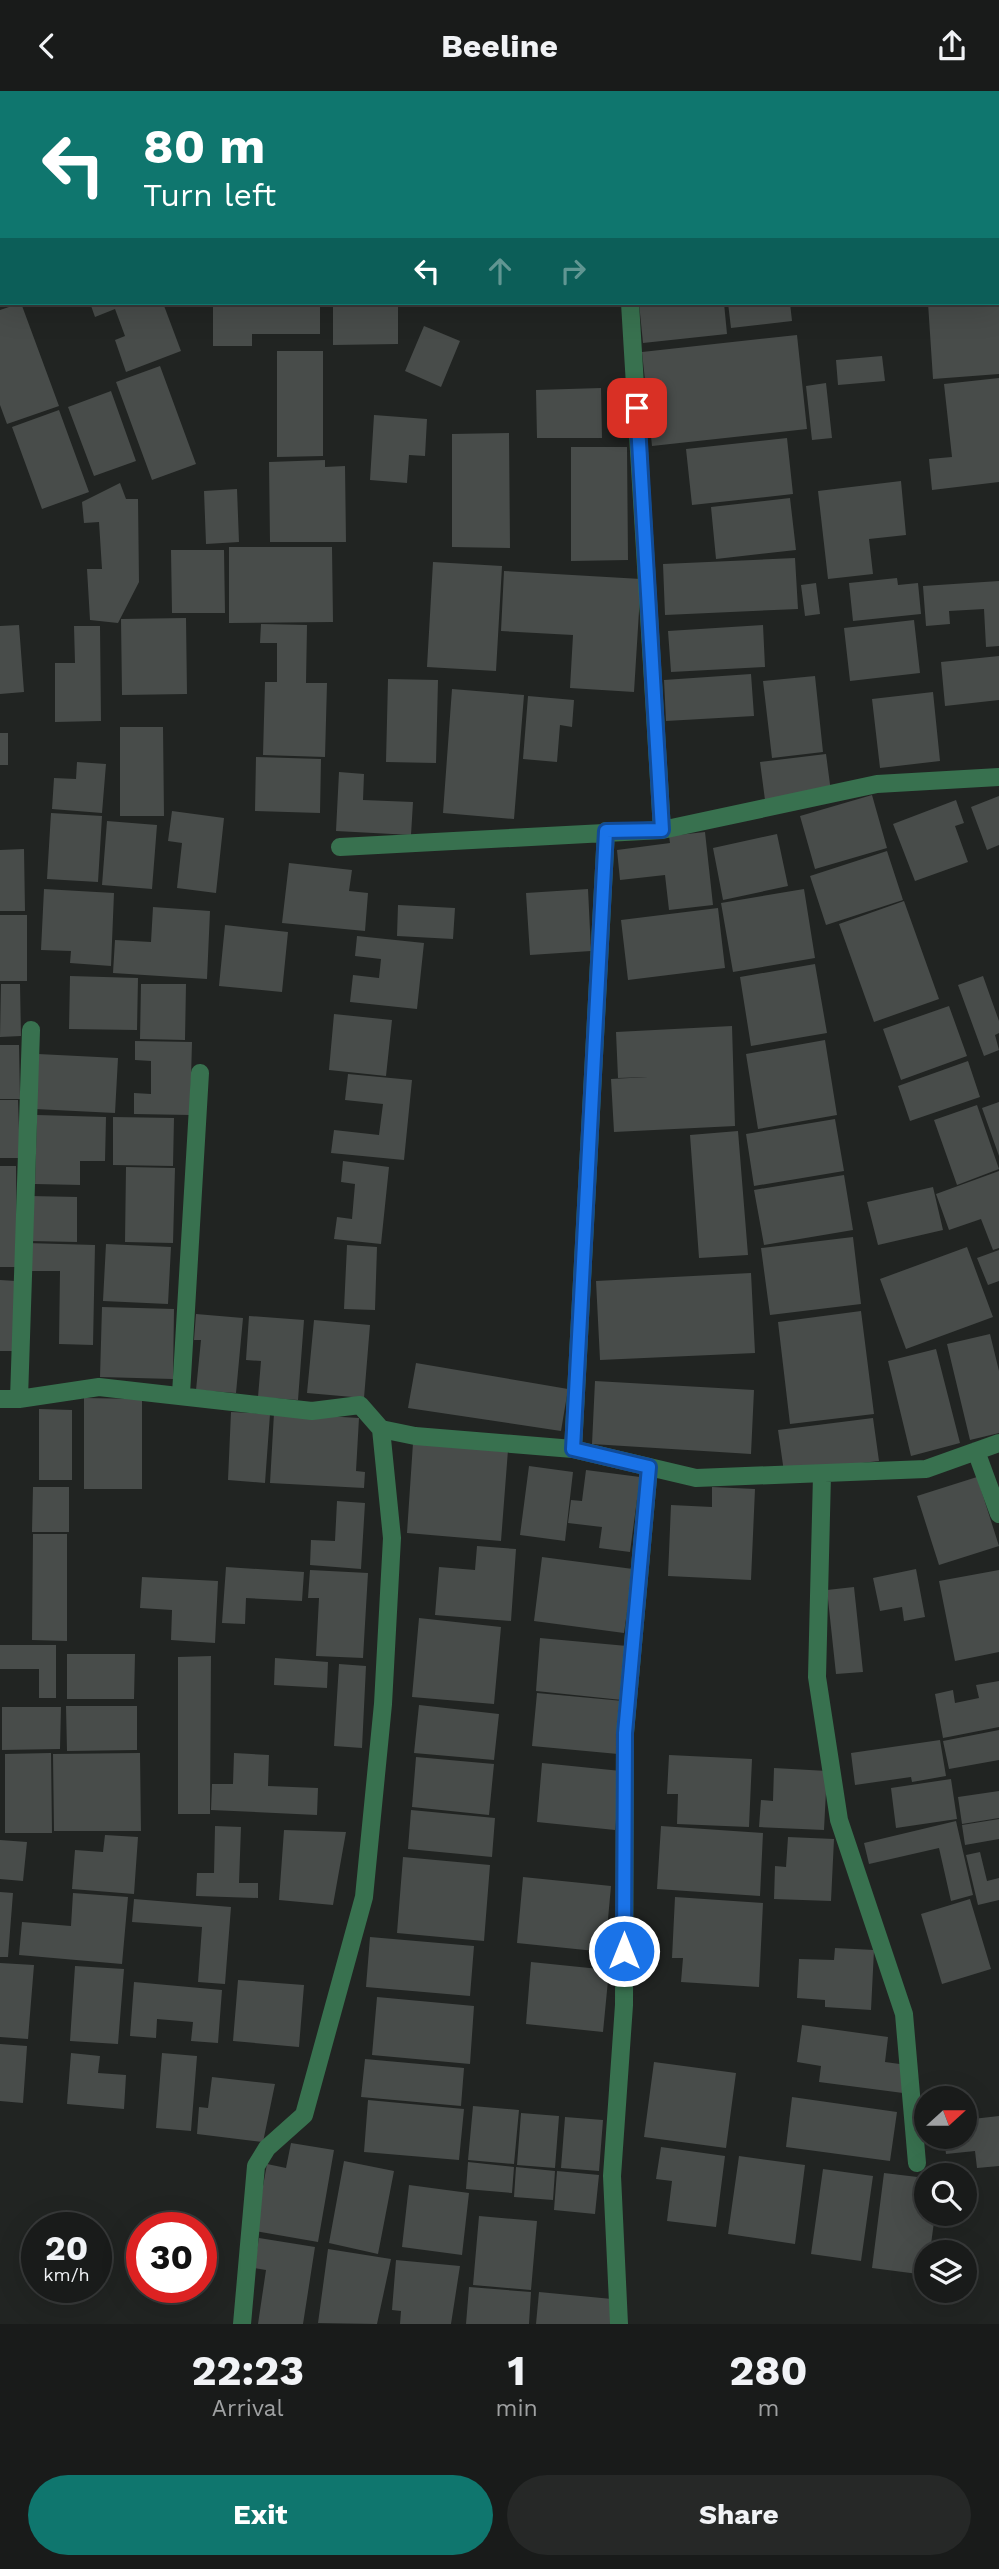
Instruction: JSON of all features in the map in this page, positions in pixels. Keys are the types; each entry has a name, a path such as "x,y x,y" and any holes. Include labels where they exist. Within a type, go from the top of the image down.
{"street":[{"path":"631,305 662,830"},
{"path":"340,847 662,830 877,785 999,777"},
{"path":"573,1449 606,831"},
{"path":"19,1399 31,1030"},
{"path":"181,1394 200,1073"},
{"path":"0,1399 19,1399 99,1387 181,1394 312,1411 360,1405 381,1429 392,1538 383,1704 364,1897 304,2115 267,2148 256,2166 242,2324"},
{"path":"381,1429 415,1436 573,1449 696,1478 926,1469 999,1443"},
{"path":"976,1451 999,1514"},
{"path":"619,2324 612,2176 624,2005 625,1733 649,1467"},
{"path":"822,1475 817,1677 839,1820 904,2014 917,2163"}],"building":[{"path":"22,305 59,406 7,424 0,405 0,310"},
{"path":"91,305 164,305 181,351 126,372 115,340 125,336 115,309 95,317"},
{"path":"213,305 320,305 320,334 252,334 252,346 213,346"},
{"path":"333,305 398,305 398,344 333,345"},
{"path":"535,305 602,306 535,307"},
{"path":"639,305 724,305 727,334 643,343"},
{"path":"728,305 790,305 792,321 731,328"},
{"path":"928,305 999,305 999,374 933,379"},
{"path":"424,326 460,341 441,387 405,371"},
{"path":"797,335 807,429 652,446 642,352"},
{"path":"277,351 323,351 323,456 277,457"},
{"path":"882,356 885,381 838,385 836,360"},
{"path":"160,366 196,464 152,480 116,382"},
{"path":"999,378 999,482 932,490 929,459 952,457 944,384"},
{"path":"826,383 832,438 812,440 806,386"},
{"path":"601,388 602,438 537,438 536,390"},
{"path":"111,391 136,461 94,476 68,407"},
{"path":"59,410 89,492 42,509 12,427"},
{"path":"374,415 427,419 425,456 409,455 407,483 370,480"},
{"path":"509,433 510,548 452,547 452,434"},
{"path":"787,438 793,494 692,505 686,449"},
{"path":"571,447 627,447 628,560 571,561"},
{"path":"325,460 325,467 345,466 346,542 270,542 269,462"},
{"path":"901,481 906,535 869,539 873,574 828,579 818,491"},
{"path":"120,483 126,499 138,499 139,582 118,623 90,620 87,569 102,569 99,522 84,523 82,502"},
{"path":"237,489 239,542 206,544 204,491"},
{"path":"790,498 796,550 716,559 711,507"},
{"path":"229,547 332,547 333,622 229,623"},
{"path":"171,550 224,550 225,613 172,613"},
{"path":"795,558 798,609 665,615 663,564"},
{"path":"433,562 502,566 496,671 427,667"},
{"path":"504,571 641,579 634,692 570,688 573,635 501,631"},
{"path":"897,578 898,585 918,583 921,614 853,621 849,583"},
{"path":"999,581 999,646 986,647 984,609 949,611 950,624 926,626 923,586"},
{"path":"816,583 820,614 805,616 801,585"},
{"path":"186,618 187,694 122,695 121,619"},
{"path":"914,620 920,673 850,681 844,628"},
{"path":"261,624 307,625 306,683 327,683 325,757 263,755 265,682 277,682 277,643 260,643"},
{"path":"19,625 24,692 0,694 0,626"},
{"path":"763,625 765,667 671,672 668,631"},
{"path":"74,626 100,626 101,721 55,722 55,663 75,663"},
{"path":"999,656 999,700 945,706 941,662"},
{"path":"751,674 754,716 666,721 664,680"},
{"path":"815,676 823,752 772,758 763,681"},
{"path":"388,679 438,680 436,763 386,762"},
{"path":"452,689 524,695 514,819 443,813"},
{"path":"933,692 940,761 880,768 872,699"},
{"path":"528,696 574,700 572,727 560,725 557,762 523,759"},
{"path":"120,727 163,727 164,816 120,816"},
{"path":"0,733 8,733 8,765 0,765"},
{"path":"826,754 831,792 765,800 760,762"},
{"path":"256,757 321,759 320,813 255,811"},
{"path":"77,762 106,764 102,813 52,809 54,778 76,779"},
{"path":"339,772 364,774 363,800 413,802 411,835 336,831"},
{"path":"872,795 887,848 815,869 800,816"},
{"path":"999,796 999,845 987,850 971,807"},
{"path":"956,800 964,823 955,826 968,862 915,881 893,824"},
{"path":"172,811 224,818 216,893 177,888 182,843 168,841"},
{"path":"51,813 102,816 98,882 47,879"},
{"path":"107,821 157,825 152,889 102,885"},
{"path":"705,832 713,905 669,910 665,875 620,880 617,850 670,843 669,836"},
{"path":"777,834 788,886 723,900 713,848"},
{"path":"24,849 25,911 0,911 0,850"},
{"path":"887,851 903,900 826,925 810,876"},
{"path":"289,863 352,870 349,891 368,893 365,931 282,923"},
{"path":"44,889 114,893 111,966 70,963 71,951 41,950"},
{"path":"588,889 591,951 530,955 526,893"},
{"path":"804,889 815,958 733,972 721,903"},
{"path":"904,901 939,999 874,1022 839,924"},
{"path":"398,905 455,908 453,939 397,936"},
{"path":"153,907 210,911 207,979 113,973 115,940 151,942"},
{"path":"718,908 725,968 628,980 621,920"},
{"path":"0,915 27,915 27,981 0,981"},
{"path":"225,925 288,932 282,992 219,986"},
{"path":"357,936 424,943 417,1009 350,1002 353,975 379,978 381,959 355,956"},
{"path":"815,964 827,1033 751,1046 740,977"},
{"path":"70,976 138,978 137,1030 69,1029"},
{"path":"983,976 999,1021 999,1033 995,1035 999,1050 984,1056 958,985"},
{"path":"1,984 20,984 21,1036 0,1037"},
{"path":"141,984 186,984 185,1040 140,1039"},
{"path":"949,1006 967,1056 901,1080 883,1029"},
{"path":"334,1014 392,1020 386,1076 329,1070"},
{"path":"732,1026 735,1126 614,1132 611,1079 648,1077 618,1078 616,1032"},
{"path":"825,1040 837,1115 758,1129 746,1054"},
{"path":"135,1041 192,1042 190,1115 134,1114 134,1093 151,1094 151,1061 135,1060"},
{"path":"0,1045 19,1045 20,1099 0,1099"},
{"path":"38,1054 118,1058 115,1113 35,1109"},
{"path":"968,1061 980,1097 910,1121 898,1086"},
{"path":"348,1074 412,1080 404,1160 331,1153 334,1130 379,1135 383,1104 345,1100"},
{"path":"0,1100 18,1100 20,1158 0,1158"},
{"path":"999,1102 999,1156 982,1108"},
{"path":"977,1105 999,1169 957,1185 934,1120"},
{"path":"37,1115 106,1117 105,1161 80,1161 80,1185 35,1184"},
{"path":"113,1117 174,1118 173,1166 113,1165"},
{"path":"835,1119 844,1171 754,1186 746,1134"},
{"path":"738,1131 748,1255 699,1258 690,1135"},
{"path":"343,1161 389,1167 381,1244 334,1239 337,1217 352,1219 355,1184 341,1182"},
{"path":"0,1166 16,1166 17,1267 0,1267"},
{"path":"126,1167 175,1168 173,1243 125,1242"},
{"path":"999,1171 999,1248 993,1250 981,1219 949,1230 936,1194"},
{"path":"844,1175 853,1230 764,1245 754,1190"},
{"path":"933,1187 943,1230 878,1245 867,1202"},
{"path":"30,1196 77,1197 77,1242 30,1241"},
{"path":"853,1237 861,1304 770,1315 761,1248"},
{"path":"26,1243 95,1245 93,1345 59,1344 60,1271 25,1271"},
{"path":"106,1244 171,1247 168,1304 103,1301"},
{"path":"347,1245 377,1247 375,1310 344,1309"},
{"path":"967,1247 993,1317 906,1349 880,1279"},
{"path":"999,1250 999,1281 988,1285 977,1258"},
{"path":"751,1273 755,1353 600,1360 596,1281"},
{"path":"0,1280 16,1281 15,1351 0,1351"},
{"path":"102,1307 174,1309 173,1379 100,1377"},
{"path":"861,1311 874,1414 790,1424 778,1322"},
{"path":"196,1314 243,1318 236,1393 196,1390 201,1340 194,1340"},
{"path":"249,1316 304,1320 298,1400 258,1397 261,1361 246,1360"},
{"path":"314,1320 370,1325 364,1398 307,1393"},
{"path":"990,1334 999,1371 999,1433 970,1440 947,1344"},
{"path":"936,1349 960,1443 911,1456 888,1361"},
{"path":"416,1363 568,1389 561,1431 408,1408"},
{"path":"595,1381 754,1390 751,1454 592,1444"},
{"path":"84,1398 142,1399 142,1489 84,1489"},
{"path":"39,1409 72,1410 72,1480 39,1480"},
{"path":"231,1412 270,1414 265,1483 228,1480"},
{"path":"274,1413 359,1418 356,1471 365,1472 364,1488 270,1483"},
{"path":"873,1418 879,1461 784,1472 778,1430"},
{"path":"413,1443 508,1450 501,1541 407,1533"},
{"path":"529,1466 573,1472 565,1541 520,1535"},
{"path":"586,1470 640,1477 630,1552 599,1548 602,1527 568,1523 571,1500 582,1501"},
{"path":"977,1477 999,1546 939,1565 917,1496"},
{"path":"33,1487 69,1487 69,1532 32,1532"},
{"path":"712,1487 755,1489 751,1580 668,1576 671,1505 712,1507"},
{"path":"337,1501 365,1503 361,1569 310,1565 311,1540 335,1541"},
{"path":"33,1534 67,1534 67,1641 32,1640"},
{"path":"477,1546 516,1549 511,1621 435,1615 439,1567 475,1570"},
{"path":"542,1557 633,1569 624,1633 534,1621"},
{"path":"226,1567 304,1572 302,1601 246,1598 245,1624 222,1623"},
{"path":"916,1569 925,1617 904,1621 902,1607 880,1611 873,1578"},
{"path":"310,1570 368,1573 363,1658 316,1656 319,1598 308,1598"},
{"path":"999,1570 999,1652 955,1661 939,1581"},
{"path":"142,1577 218,1581 215,1643 171,1640 172,1610 140,1608"},
{"path":"854,1587 863,1672 836,1674 827,1590"},
{"path":"419,1618 501,1627 494,1704 412,1697"},
{"path":"540,1638 627,1646 622,1700 536,1691"},
{"path":"0,1645 56,1645 56,1698 39,1698 39,1669 0,1669"},
{"path":"67,1654 135,1654 134,1699 67,1699"},
{"path":"211,1656 210,1814 178,1814 178,1657"},
{"path":"275,1658 328,1662 327,1688 274,1685"},
{"path":"339,1664 366,1666 362,1748 334,1746"},
{"path":"999,1681 999,1727 943,1738 935,1694 953,1690 955,1703 979,1698 976,1685"},
{"path":"537,1693 623,1701 618,1754 532,1746"},
{"path":"419,1705 499,1714 494,1760 414,1753"},
{"path":"66,1706 137,1706 137,1750 67,1751"},
{"path":"2,1707 61,1707 60,1749 2,1750"},
{"path":"999,1730 999,1760 949,1769 943,1741"},
{"path":"940,1740 946,1776 912,1782 911,1777 855,1785 851,1753"},
{"path":"51,1753 52,1833 5,1833 5,1754"},
{"path":"140,1753 141,1831 54,1831 53,1754"},
{"path":"234,1753 269,1755 268,1786 318,1788 317,1815 211,1810 212,1784 233,1784"},
{"path":"669,1755 752,1759 749,1827 677,1824 678,1794 667,1794"},
{"path":"416,1757 494,1764 489,1815 412,1807"},
{"path":"542,1763 621,1771 615,1830 537,1822"},
{"path":"774,1768 827,1771 824,1830 759,1827 761,1800 773,1801"},
{"path":"951,1779 957,1819 896,1828 891,1788"},
{"path":"999,1791 999,1818 962,1824 958,1797"},
{"path":"411,1810 495,1818 492,1857 408,1849"},
{"path":"999,1819 999,1839 965,1845 962,1825"},
{"path":"956,1821 973,1895 951,1901 939,1848 869,1864 864,1843"},
{"path":"215,1826 241,1827 239,1883 258,1883 258,1898 196,1896 197,1873 214,1873"},
{"path":"661,1826 763,1833 760,1896 657,1889"},
{"path":"284,1830 346,1832 333,1905 279,1900"},
{"path":"105,1835 138,1837 134,1894 72,1889 75,1850 103,1852"},
{"path":"788,1837 834,1839 831,1901 774,1899 775,1866 786,1867"},
{"path":"0,1840 27,1842 23,1881 0,1879"},
{"path":"980,1852 987,1881 999,1878 999,1900 978,1905 966,1855"},
{"path":"403,1857 490,1865 484,1941 397,1933"},
{"path":"523,1877 611,1886 605,1952 517,1943"},
{"path":"0,1892 13,1893 8,1957 0,1957"},
{"path":"73,1893 128,1897 122,1964 19,1955 22,1922 71,1926"},
{"path":"675,1897 763,1903 759,1987 681,1982 683,1958 672,1958"},
{"path":"134,1899 231,1907 225,1984 198,1982 202,1927 132,1922"},
{"path":"970,1899 991,1969 942,1984 921,1914"},
{"path":"370,1937 474,1946 470,1996 366,1987"},
{"path":"835,1948 874,1950 871,2010 825,2007 825,2000 797,1998 799,1959 834,1960"},
{"path":"531,1962 609,1970 603,2032 526,2024"},
{"path":"0,1963 34,1965 28,2039 0,2037"},
{"path":"75,1966 124,1969 118,2044 70,2041"},
{"path":"238,1980 304,1985 299,2047 233,2041"},
{"path":"134,1982 222,1990 218,2043 191,2041 193,2022 157,2019 156,2038 130,2036"},
{"path":"377,1997 474,2006 470,2064 372,2055"},
{"path":"802,2025 888,2037 885,2062 907,2065 903,2093 819,2082 821,2066 797,2062"},
{"path":"0,2044 27,2046 23,2103 0,2101"},
{"path":"71,2053 100,2056 98,2073 126,2075 124,2109 67,2104"},
{"path":"162,2053 197,2056 191,2131 156,2128"},
{"path":"365,2059 464,2068 461,2106 361,2097"},
{"path":"654,2062 736,2073 726,2148 644,2137"},
{"path":"212,2077 275,2084 263,2142 197,2134 199,2107 208,2108"},
{"path":"792,2097 897,2112 890,2161 786,2147"},
{"path":"368,2100 464,2109 459,2160 364,2152"},
{"path":"473,2106 519,2110 514,2164 468,2160"},
{"path":"521,2113 559,2116 555,2168 517,2165"},
{"path":"999,2116 999,2166 977,2168 975,2151 946,2154 945,2149 977,2149 977,2119"},
{"path":"565,2117 603,2120 599,2171 561,2168"},
{"path":"291,2143 334,2150 318,2242 255,2231 267,2164 286,2168"},
{"path":"661,2147 725,2156 716,2227 667,2221 672,2181 656,2179"},
{"path":"739,2156 805,2165 795,2244 728,2234"},
{"path":"344,2161 394,2171 378,2254 329,2243"},
{"path":"468,2162 514,2167 512,2193 466,2189"},
{"path":"516,2167 555,2171 553,2200 514,2197"},
{"path":"823,2169 873,2176 861,2261 811,2254"},
{"path":"557,2171 599,2175 595,2214 554,2210"},
{"path":"884,2173 914,2177 914,2226 933,2226 932,2240 914,2240 914,2273 872,2268"},
{"path":"409,2185 469,2193 462,2255 402,2247"},
{"path":"479,2216 537,2221 531,2290 473,2285"},
{"path":"259,2238 315,2247 303,2324 258,2324 266,2270 254,2268"},
{"path":"328,2249 391,2259 377,2324 318,2323"},
{"path":"396,2260 460,2266 451,2324 400,2324 401,2311 392,2310"},
{"path":"469,2287 531,2292 529,2324 466,2324"},
{"path":"539,2292 612,2299 610,2324 536,2324"}],"route":[{"path":"624,1951 625,1733 649,1467 573,1449 606,831 662,830 637,408"}]}
